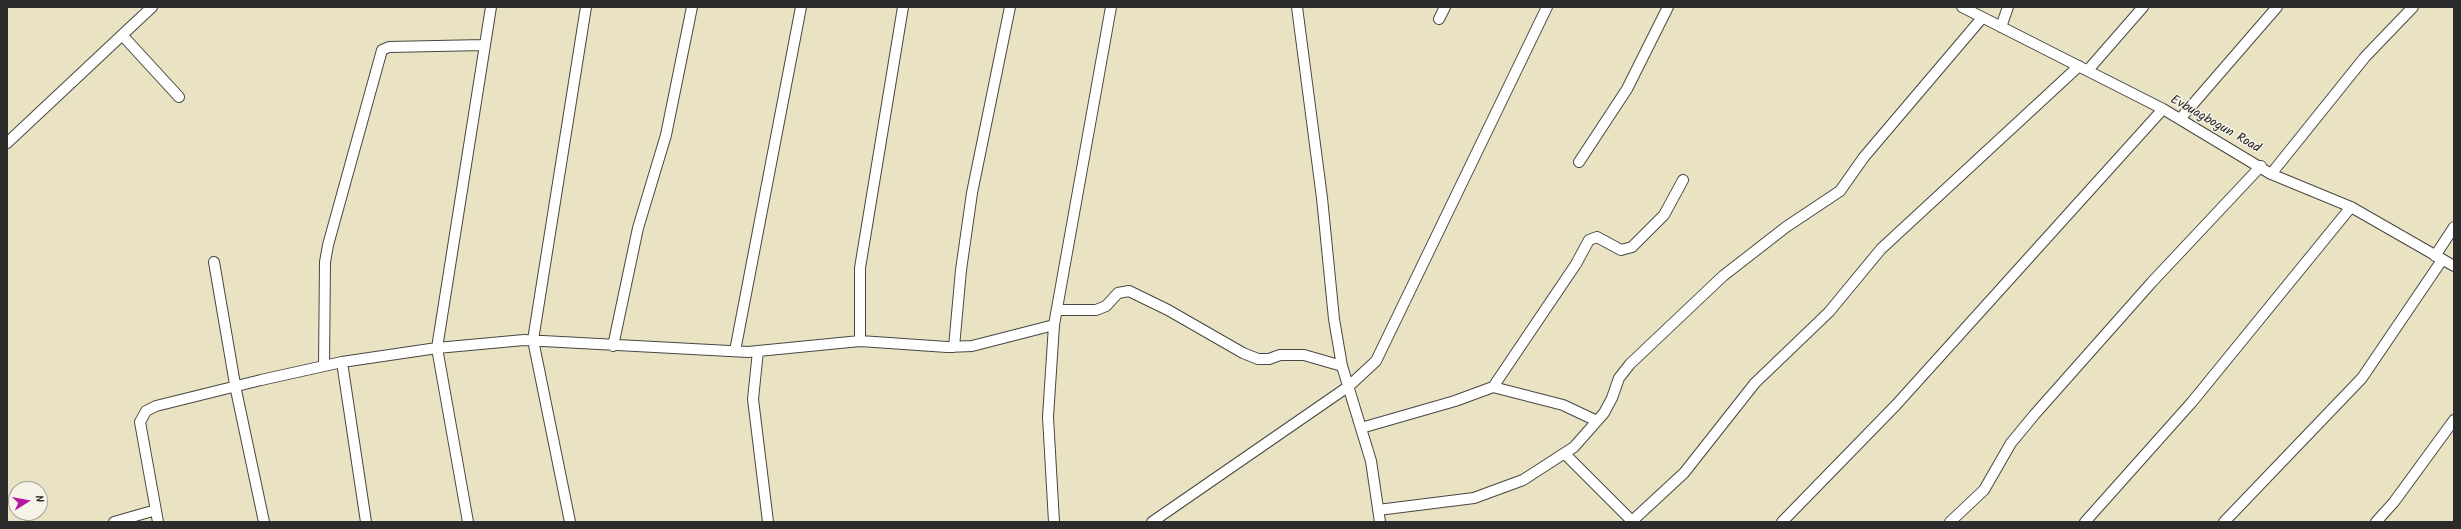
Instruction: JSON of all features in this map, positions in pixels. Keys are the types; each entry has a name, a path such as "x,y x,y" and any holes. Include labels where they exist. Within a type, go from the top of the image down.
{"street":[{"path":"7,142 123,36 152,7"},
{"path":"468,522 438,348 491,7"},
{"path":"570,522 533,340 586,7"},
{"path":"613,346 638,228 666,135 692,7"},
{"path":"735,351 801,7"},
{"path":"860,341 860,268 903,7"},
{"path":"954,347 961,270 972,193 1010,7"},
{"path":"1054,522 1048,417 1054,325 1111,7"},
{"path":"1297,7 1321,190 1334,319 1342,366 1371,461 1380,522"},
{"path":"1439,19 1445,7"},
{"path":"1152,522 1349,386 1376,361 1390,336 1547,7"},
{"path":"1579,162 1627,89 1668,7"},
{"name":"Evbuagbogun Road","path":"1962,7 2084,68 2163,110 2261,166 2270,174 2351,207 2454,266"},
{"path":"2001,27 2008,7"},
{"path":"1565,454 1632,521 1684,473 1755,383 1829,312 1881,249 2084,68 2143,7"},
{"path":"2180,120 2277,7"},
{"path":"2270,174 2365,57 2413,7"},
{"path":"1378,510 1474,498 1523,480 1574,447 1597,421 1612,398 1619,378 1630,364 1722,276 1786,226 1840,191 1864,157 1982,18"},
{"path":"123,36 179,98"},
{"path":"324,366 325,262 328,245 382,50 390,47 484,45"},
{"path":"1782,522 1896,405 2163,110"},
{"path":"1950,522 1984,490 2011,443 2035,414 2152,282 2261,166"},
{"path":"1493,387 1576,264 1589,240 1592,237 1597,237 1621,250 1632,247 1664,215 1683,180"},
{"path":"2085,522 2192,402 2351,207"},
{"path":"2224,522 2362,378 2439,258 2454,227"},
{"path":"214,262 236,386 264,522"},
{"path":"1056,310 1096,310 1106,306 1118,293 1129,291 1168,310 1243,353 1258,359 1269,360 1280,356 1304,355 1342,366"},
{"path":"158,522 140,422 142,416 156,406 342,362 438,348 533,340 613,346 735,351 758,351 860,341 954,347 972,346 1054,325"},
{"path":"758,351 754,399 768,522"},
{"path":"342,362 366,522"},
{"path":"1361,428 1455,401 1493,387 1563,405 1597,421"},
{"path":"2376,522 2394,502 2454,420"},
{"path":"114,522 156,510"}]}
